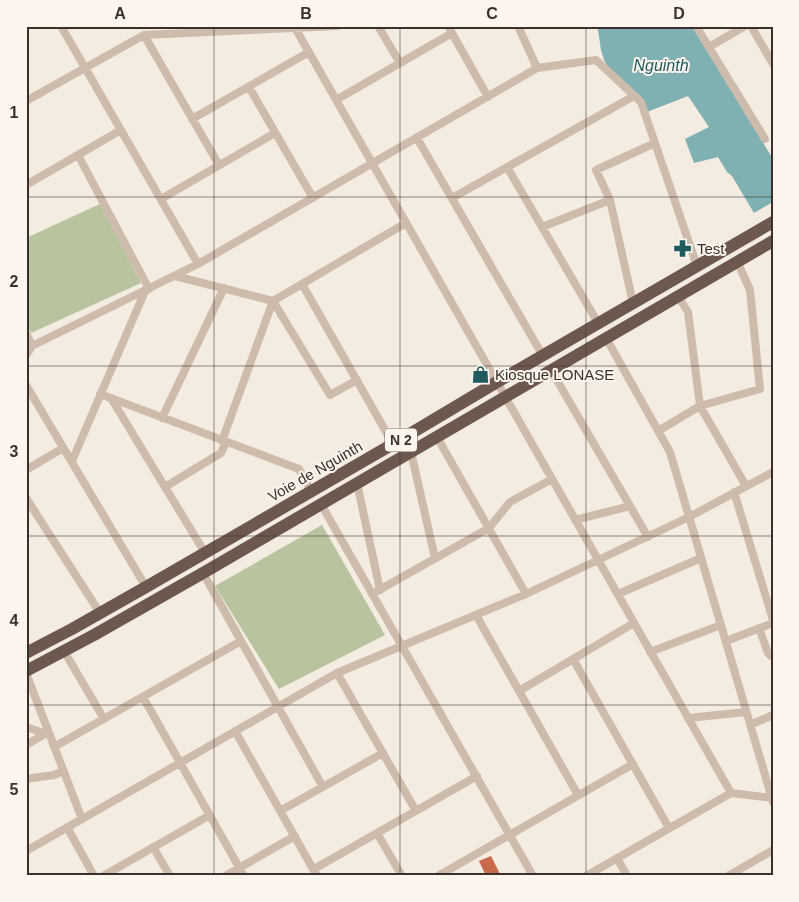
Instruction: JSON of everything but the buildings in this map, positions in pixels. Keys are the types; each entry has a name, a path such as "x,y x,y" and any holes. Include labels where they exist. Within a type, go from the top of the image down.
{"highway":[{"name":"Voie de Nguinth","path":"26,653 146,587 394,444 773,222"},
{"name":"Voie de Nguinth","path":"26,672 202,573 773,241"}],"street":[{"path":"61,26 198,264"},
{"path":"26,101 144,35 211,29 337,26"},
{"path":"378,26 400,63"},
{"path":"518,26 537,68"},
{"path":"696,26 765,139"},
{"path":"709,47 745,26"},
{"path":"751,26 773,64"},
{"path":"295,28 731,793"},
{"path":"336,100 400,63 450,30 488,97"},
{"path":"144,35 219,165"},
{"path":"192,119 309,52"},
{"path":"26,355 32,346 198,264 537,68 596,60 641,102 697,266"},
{"path":"249,87 313,198"},
{"path":"452,198 634,96"},
{"path":"26,185 121,130"},
{"path":"161,199 275,133"},
{"path":"417,138 543,356"},
{"path":"633,303 610,200 596,170 655,143"},
{"path":"78,155 147,290"},
{"path":"507,168 598,323"},
{"path":"542,226 610,200"},
{"path":"165,487 221,453 273,301 406,223"},
{"path":"658,431 700,406 760,389 750,290 737,261"},
{"path":"175,276 273,301 330,395 357,380"},
{"path":"302,284 394,444"},
{"path":"162,418 224,288"},
{"path":"72,462 100,394 147,290"},
{"path":"678,296 688,312 700,406 746,486"},
{"path":"26,333 32,346"},
{"path":"586,876 731,793 772,799 670,452 606,338"},
{"path":"551,370 648,537"},
{"path":"26,385 146,587"},
{"path":"100,394 299,469 311,491"},
{"path":"112,398 205,553"},
{"path":"437,437 526,594"},
{"path":"26,470 64,448"},
{"path":"411,452 435,558"},
{"path":"26,850 337,673 526,594 689,517 773,472"},
{"path":"376,592 488,528 510,502 552,479"},
{"path":"357,483 376,592"},
{"path":"726,642 773,622 734,492"},
{"path":"26,498 100,613"},
{"path":"321,504 376,592 402,646 533,876"},
{"path":"575,520 630,506"},
{"path":"618,594 702,558"},
{"path":"202,573 323,787"},
{"path":"476,615 578,795"},
{"path":"519,691 634,623"},
{"path":"650,652 721,625"},
{"path":"759,628 768,653 773,656"},
{"path":"54,747 241,642"},
{"path":"64,651 104,719"},
{"path":"573,659 669,828"},
{"path":"26,672 47,733 82,819"},
{"path":"337,673 416,811"},
{"path":"143,697 244,876"},
{"path":"688,718 746,712"},
{"path":"750,725 773,715"},
{"path":"26,727 47,733"},
{"path":"235,731 315,873 378,833 476,776"},
{"path":"26,745 47,733"},
{"path":"280,811 383,753"},
{"path":"438,876 633,764"},
{"path":"26,779 54,775 63,771"},
{"path":"103,876 210,815"},
{"path":"67,827 94,876"},
{"path":"378,833 402,876"},
{"path":"225,876 295,836"},
{"path":"153,847 170,876"},
{"path":"728,876 773,850"},
{"path":"617,858 626,876"},
{"path":"451,868 456,876"}],"green space":[{"path":"100,204 141,283 31,333 26,323 26,238"},
{"path":"322,525 385,635 279,689 215,586"}],"water":[{"name":"Nguinth","path":"595,26 692,26 773,159 773,204 771,203 754,213 732,176 727,172 718,157 694,163 685,139 709,127 688,96 647,112 610,70 604,60 598,30"}],"place":[{"name":"Test","path":"683,248"},
{"name":"Kiosque LONASE","path":"481,374"}]}
